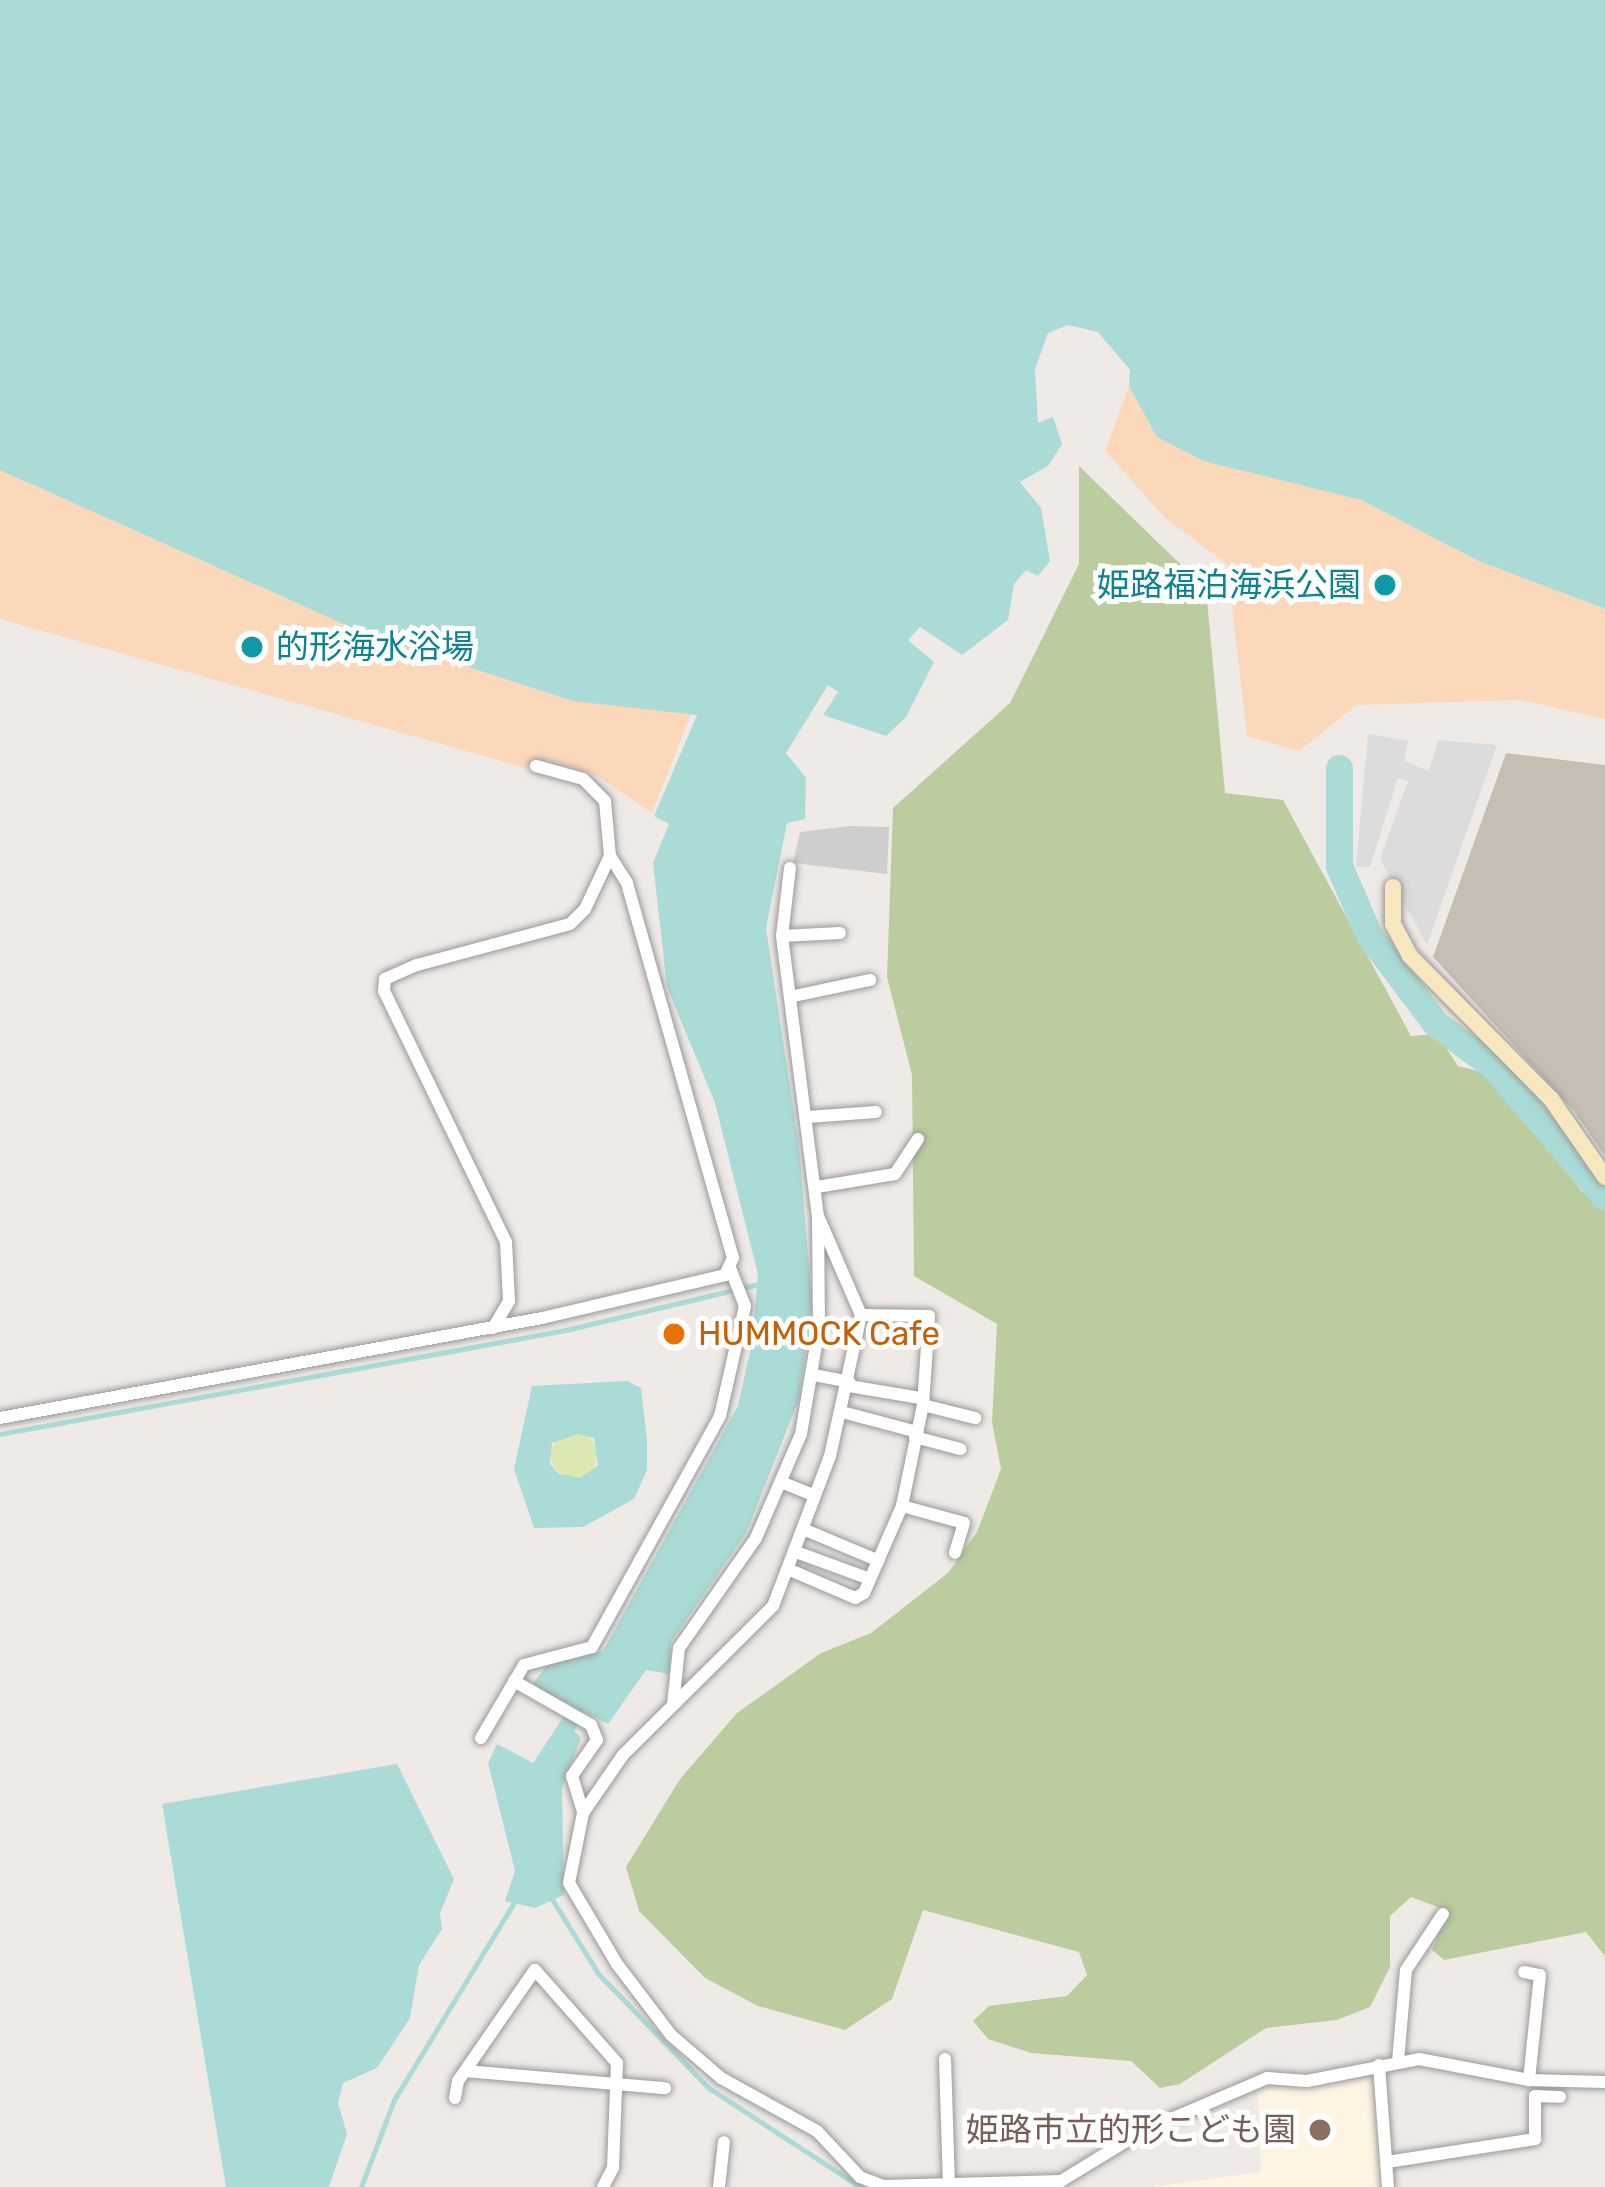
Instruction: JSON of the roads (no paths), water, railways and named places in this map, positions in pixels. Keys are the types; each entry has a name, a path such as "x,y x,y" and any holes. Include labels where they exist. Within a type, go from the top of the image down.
{"street":[{"path":"493,1328 508,1301 506,1242 389,1007 385,980 570,923 599,886 610,856 605,801 584,779 536,766"},
{"path":"481,1738 524,1665 592,1647 720,1416 745,1306 730,1268 628,883 610,856"},
{"path":"673,1705 679,1648 756,1538 781,1482 814,1376 817,1187 794,995 782,936 790,868"},
{"path":"1393,887 1393,924 1409,956 1551,1099 1605,1177"},
{"path":"782,936 840,932"},
{"path":"794,995 870,980"},
{"path":"808,1117 876,1112"},
{"path":"817,1187 895,1174 917,1139"},
{"path":"818,1216 861,1315 842,1412 790,1570 773,1606 623,1755 583,1813 568,1883 670,2035 722,2078 817,2131 860,2177 884,2187 1061,2181 1222,2094 1267,2078 1307,2081 1398,2061 1439,2060 1529,2080 1605,2082"},
{"path":"0,1418 493,1328 730,1268"},
{"path":"790,1570 855,1598 870,1579 902,1506 921,1402 929,1316 861,1315"},
{"path":"814,1376 975,1418"},
{"path":"842,1412 960,1449"},
{"path":"781,1482 813,1495"},
{"path":"902,1506 964,1523 955,1553"},
{"path":"803,1529 879,1561"},
{"path":"796,1552 870,1579"},
{"path":"514,1681 591,1725 598,1740 572,1776 583,1813"},
{"path":"1398,2061 1406,1970 1443,1914"},
{"path":"455,2098 465,2071 535,1970 617,2063 613,2168 603,2187"},
{"path":"1524,1972 1540,1975 1529,2080"},
{"path":"945,2059 949,2184"},
{"path":"1378,2065 1388,2187"},
{"path":"465,2071 665,2088"},
{"path":"1387,2162 1535,2139 1535,2096 1559,2097"},
{"path":"718,2187 724,2142"}],"water":[{"path":"0,0 1605,0 1605,609 1479,561 1361,500 1203,461 1157,437 1129,386 1130,370 1098,332 1068,325 1048,333 1035,369 1038,423 1053,417 1062,444 1048,466 1020,482 1041,508 1050,561 1038,576 1026,570 1014,584 1008,620 962,655 920,627 908,640 934,662 906,717 886,736 823,715 838,692 828,685 786,753 806,778 805,819 787,823 766,928 799,1147 812,1305 799,1399 746,1533 671,1642 669,1674 646,1670 608,1724 585,1712 574,1731 581,1738 562,1788 564,1895 535,1908 505,1901 515,1871 488,1763 497,1744 533,1763 572,1704 560,1705 531,1686 548,1664 603,1651 738,1406 752,1343 758,1274 715,1103 667,987 653,863 669,824 654,816 697,715 573,701 366,634 0,470"},
{"path":"627,1381 641,1388 647,1470 634,1499 583,1527 534,1528 514,1469 532,1386","holes":["577,1434 594,1438 598,1465 580,1478 559,1474 550,1464 552,1443"]},
{"path":"397,1764 454,1879 440,1913 442,1929 419,1965 410,2018 377,2068 343,2083 338,2103 347,2134 329,2187 226,2187 162,1804"}],"waterway":[{"path":"1339,768 1339,866 1369,935 1435,1023 1493,1066 1605,1197"},
{"path":"0,1434 566,1330 759,1284"},
{"path":"551,1897 599,1974 709,2088 861,2187"},
{"path":"361,2187 394,2100 515,1901"}],"place":[{"name":"姫路福泊海浜公園","path":"1385,585"},
{"name":"的形海水浴場","path":"252,647"},
{"name":"HUMMOCK Cafe","path":"674,1334"},
{"name":"姫路市立的形こども園","path":"1320,2130"}]}
